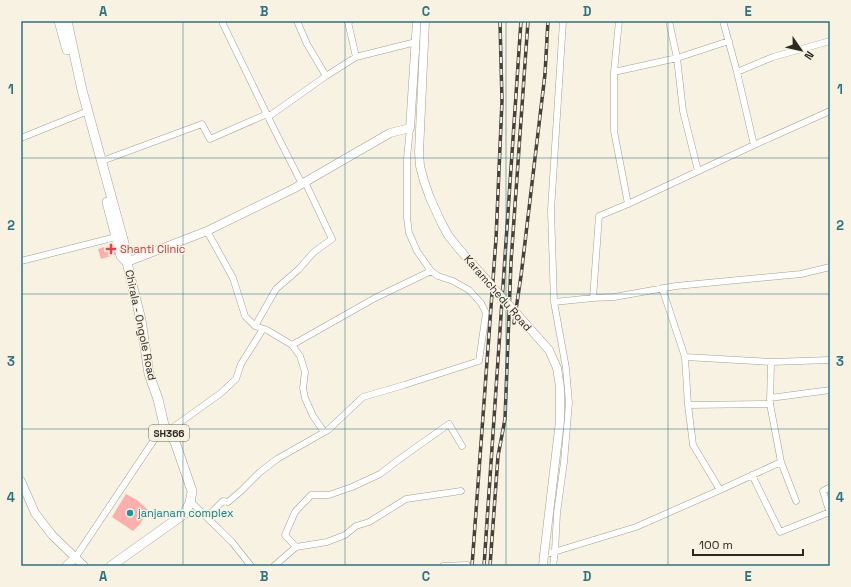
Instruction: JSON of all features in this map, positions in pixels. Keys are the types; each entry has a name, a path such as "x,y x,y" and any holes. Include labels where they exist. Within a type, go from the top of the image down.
{"main road":[{"name":"SH366","path":"59,21 121,256 127,262"},
{"name":"Chirala - Ongole Road","path":"69,23 82,90 127,254 127,262 131,280 142,320 149,374 166,428 175,442 192,491 190,501"},
{"path":"111,566 184,514 190,501"}],"street":[{"path":"223,21 223,24 267,116 304,183 332,239 314,252 298,270 276,289 256,326"},
{"path":"297,21 307,44 326,76"},
{"path":"350,21 348,22 356,57"},
{"path":"208,517 223,501 228,502 276,459 328,430 363,397 404,386 479,361 486,313 481,303 469,290 453,281 438,276 431,271 417,252 409,233 407,210 407,158 417,21"},
{"name":"Karamchedu Road","path":"425,21 419,152 420,166 424,181 438,216 448,235 549,350 557,368 560,387 560,421 543,566"},
{"path":"552,566 555,551 557,513 564,462 569,403 566,368 554,302 551,210 564,21"},
{"path":"619,21 614,72 614,131 628,204"},
{"path":"669,21 677,58 683,111 698,171"},
{"path":"723,21 737,72 754,145"},
{"path":"614,72 677,58 729,41"},
{"path":"737,72 773,56 830,41"},
{"path":"102,161 202,124 210,139 267,116 356,57 416,42"},
{"path":"593,298 599,216 830,111"},
{"path":"21,138 83,113"},
{"path":"127,262 207,231 304,183 390,133 410,128"},
{"path":"207,231 233,278 245,316 256,326 292,345 300,356 305,372 303,388 305,398 313,416 324,432"},
{"path":"21,261 116,237"},
{"path":"554,302 614,297 676,286 801,274 830,266"},
{"path":"292,345 375,298 431,271"},
{"path":"662,288 685,357 688,405 693,445 720,490"},
{"path":"66,566 76,558 166,428 221,393 236,379 240,364 263,329"},
{"path":"685,357 771,362 830,360"},
{"path":"771,362 770,401 781,462 796,501"},
{"path":"688,405 770,401 830,390"},
{"path":"296,547 285,535 294,512 311,494 329,495 352,487 380,474 449,424 462,446"},
{"path":"544,555 636,527 781,462"},
{"path":"752,475 780,532 830,513 823,491 830,487"},
{"path":"21,481 35,513 52,535 84,566"},
{"path":"274,566 296,547 328,542 345,535 356,526 368,522 406,498 461,491"},
{"path":"190,501 232,542 251,566"},
{"path":"443,566 467,565"}],"building":[{"path":"117,243 120,253 101,259 98,249"},
{"name":"janjanam complex","path":"126,494 137,500 148,510 140,524 133,531 112,517"}],"railway":[{"path":"472,566 496,239 502,101 500,21"},
{"path":"484,566 521,21"},
{"path":"490,566 498,456 505,419 511,262 528,21"},
{"path":"514,323 545,74 548,21"}],"place":[{"name":"Shanti Clinic","path":"111,249"},
{"name":"janjanam complex","path":"130,513"}]}
